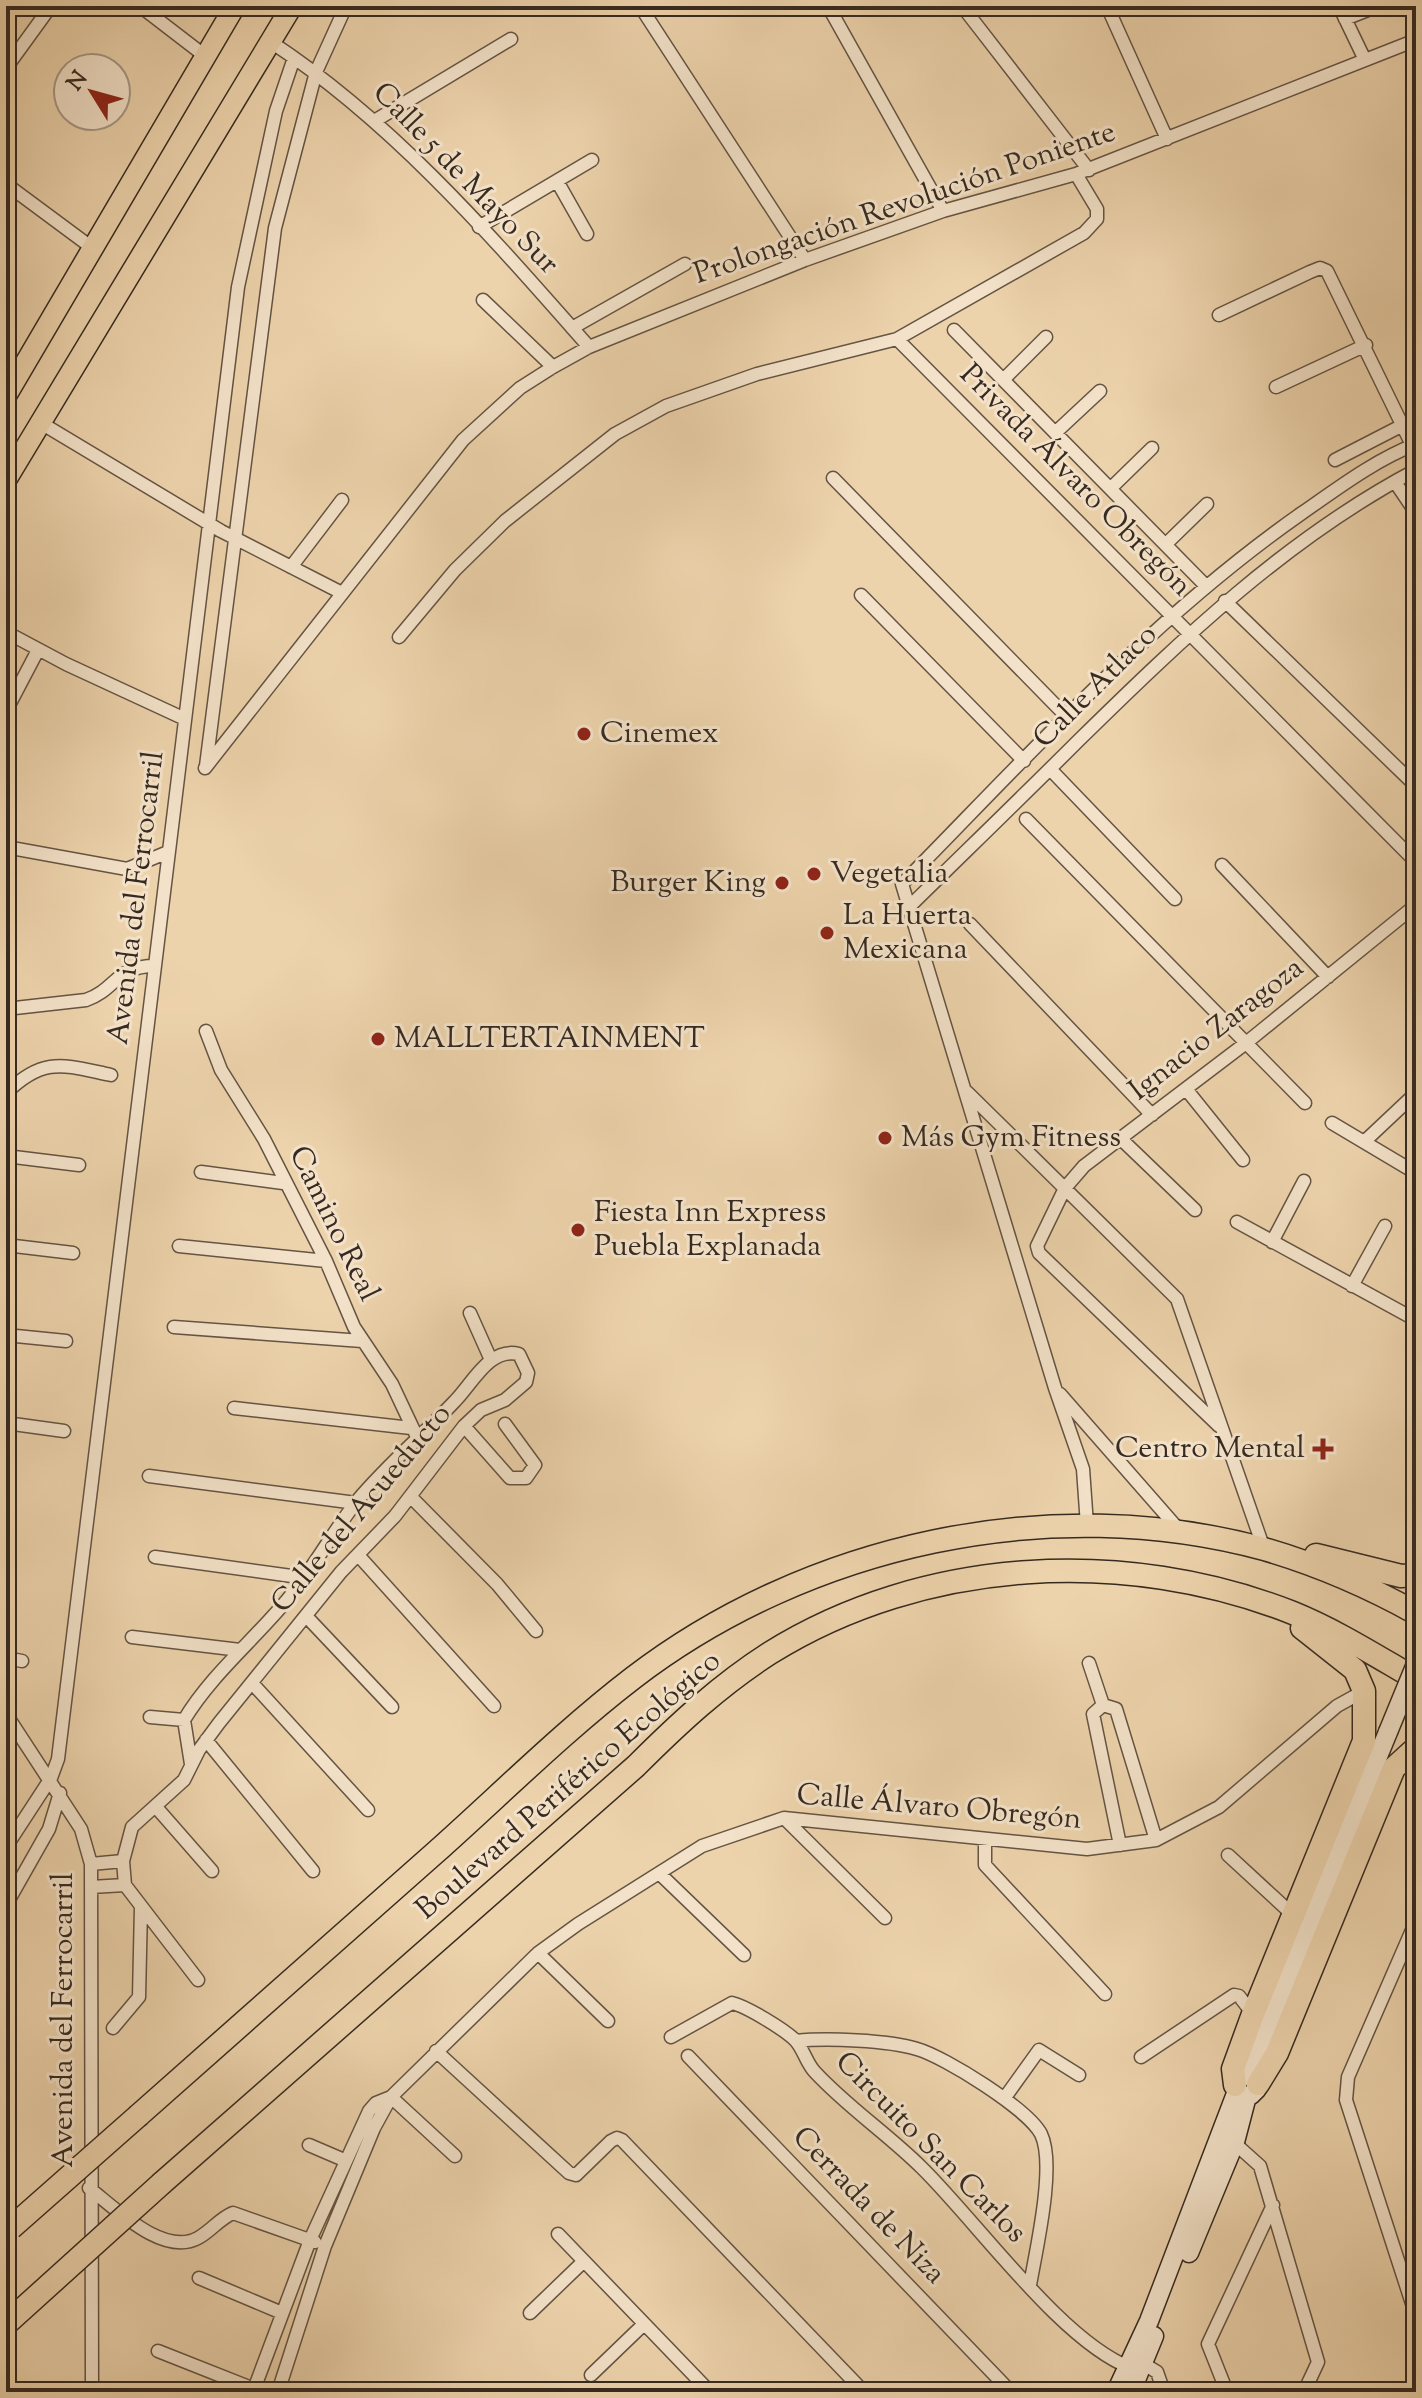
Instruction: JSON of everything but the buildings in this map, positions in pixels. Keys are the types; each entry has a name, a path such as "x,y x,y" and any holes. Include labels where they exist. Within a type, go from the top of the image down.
{"highway":[{"name":"Boulevard Periférico Ecológico","path":"9,2231 632,1679 733,1614 802,1581 857,1561 944,1540 1036,1527 1087,1525 1182,1534 1264,1549 1377,1592 1416,1613"},
{"path":"1264,1549 1312,1554 1401,1576 1416,1575"},
{"name":"Boulevard Periférico Ecológico","path":"6,2324 636,1766 697,1706 771,1653 840,1618 919,1588 1009,1574 1107,1571 1158,1577 1237,1594 1322,1625 1416,1679"},
{"path":"1237,1594 1294,1623 1331,1649 1355,1670 1364,1691 1364,1741 1249,2009 1233,2069 1244,2089 1277,2053 1394,1768 1416,1748"}],"main road":[{"path":"6,396 235,6"},
{"path":"6,480 292,6"}],"street":[{"path":"6,68 51,6"},
{"path":"140,6 205,56"},
{"name":"Avenida del Ferrocarril","path":"205,768 275,228 316,72 346,6"},
{"path":"640,6 805,260"},
{"path":"828,6 943,211"},
{"path":"399,637 455,570 505,521 615,434 666,406 757,374 897,339 1092,226 1097,219 1097,209 1083,172 962,6"},
{"path":"1107,6 1167,139"},
{"path":"1339,6 1365,60"},
{"path":"1345,19 1378,6"},
{"path":"376,120 511,39"},
{"name":"Prolongación Revolución Poniente","path":"205,768 463,440 520,388 553,367 589,347 805,260 943,211 1083,172 1416,40"},
{"path":"271,42 294,58"},
{"name":"Avenida del Ferrocarril","path":"6,1847 51,1778 58,1759 208,523 246,236 276,111 294,58"},
{"name":"Calle 5 de Mayo Sur","path":"294,58 376,120 589,347"},
{"path":"479,227 592,160"},
{"path":"557,181 587,234"},
{"path":"6,184 91,247"},
{"path":"572,328 685,264"},
{"path":"1219,315 1320,268 1332,276 1414,444"},
{"path":"483,300 553,367"},
{"path":"954,330 1206,586"},
{"path":"1003,380 1046,337"},
{"name":"Privada Álvaro Obregón","path":"897,339 1416,862"},
{"path":"1276,387 1366,345"},
{"path":"1055,433 1100,391"},
{"path":"41,423 208,523 342,593"},
{"path":"1335,460 1403,425"},
{"name":"Calle Atlaco","path":"1414,444 1354,478 1206,586 1172,615 902,884 909,907 1188,633 1225,601 1365,499 1416,470"},
{"path":"1111,488 1152,448"},
{"name":"Calle Atlaco","path":"833,478 1068,718"},
{"path":"1354,478 1365,499"},
{"path":"1395,482 1416,513"},
{"path":"291,567 342,500"},
{"path":"1166,544 1207,504"},
{"path":"861,595 1024,761"},
{"path":"1225,601 1416,786"},
{"path":"6,632 185,719"},
{"path":"6,711 38,650"},
{"path":"1050,769 1175,899"},
{"path":"1011,773 1028,791"},
{"path":"1026,819 1305,1103"},
{"path":"6,847 127,869 168,852"},
{"path":"1222,865 1328,977"},
{"name":"Ignacio Zaragoza","path":"1219,1426 1039,1253 1037,1246 1065,1188 1084,1166 1246,1043 1416,905"},
{"path":"909,907 1055,1388 1083,1469 1087,1525"},
{"path":"970,924 1152,1115"},
{"path":"6,1009 86,1000 97,996 129,968 155,966"},
{"name":"Camino Real","path":"206,1031 221,1070 252,1117 283,1183 326,1261 362,1341 392,1384 414,1433"},
{"path":"6,1093 23,1077 47,1066 59,1065 111,1075"},
{"path":"1186,1089 1243,1160"},
{"path":"965,1090 1177,1299 1264,1549"},
{"path":"1365,1141 1416,1093"},
{"path":"1332,1123 1416,1173"},
{"path":"1120,1138 1195,1210"},
{"path":"6,1156 79,1165"},
{"path":"201,1172 283,1183"},
{"path":"1272,1242 1304,1181"},
{"path":"1237,1222 1416,1320"},
{"path":"1352,1286 1385,1226"},
{"path":"6,1245 73,1253"},
{"path":"179,1246 326,1261"},
{"path":"470,1313 491,1360"},
{"path":"174,1327 362,1341"},
{"path":"6,1335 66,1341"},
{"name":"Calle del Acueducto","path":"125,1885 123,1861 132,1827 184,1780 206,1740 341,1572 411,1497 464,1426 481,1410 505,1400 526,1382 528,1373 519,1354 501,1354 491,1360 453,1403 414,1433 356,1503 306,1578 240,1650 184,1720"},
{"path":"1055,1388 1182,1534"},
{"path":"234,1408 414,1433"},
{"path":"6,1423 64,1431"},
{"path":"464,1426 510,1478 526,1478 535,1465 505,1424"},
{"path":"149,1476 356,1503"},
{"path":"411,1497 486,1573 536,1631"},
{"path":"323,1554 341,1572"},
{"path":"358,1555 494,1706"},
{"path":"155,1557 306,1578"},
{"path":"306,1616 392,1707"},
{"path":"132,1637 240,1650"},
{"path":"6,1658 22,1661"},
{"path":"1089,1663 1103,1705"},
{"path":"1116,2392 1135,2364 1235,2144 1244,2089 1239,2077 1246,2074 1260,2045 1416,1664"},
{"path":"252,1683 368,1810"},
{"name":"Calle Álvaro Obregón","path":"278,2392 325,2246 374,2128 391,2097 538,1953 702,1846 784,1818 985,1841 1087,1849 1156,1840 1219,1807 1337,1706 1364,1691"},
{"path":"1103,1705 1116,1709 1156,1840"},
{"path":"1103,1705 1093,1714 1120,1845"},
{"name":"Avenida del Ferrocarril","path":"6,1714 70,1809 81,1829 91,1864 89,2188 92,2392"},
{"path":"150,1717 184,1720 191,1764"},
{"path":"206,1740 313,1871"},
{"path":"6,1905 49,1829 60,1793"},
{"path":"156,1807 212,1871"},
{"path":"784,1818 885,1918"},
{"path":"985,1841 985,1865 1105,1994"},
{"path":"1228,1855 1292,1914"},
{"path":"91,1864 123,1861"},
{"path":"660,1874 744,1955"},
{"path":"91,1887 125,1885 198,1980"},
{"path":"113,2028 139,1997 141,1907"},
{"path":"1416,1921 1348,2077 1346,2100 1416,2316"},
{"path":"538,1953 608,2021"},
{"path":"1141,2057 1234,1995 1249,2009"},
{"path":"671,2037 732,2003 796,2041"},
{"name":"Circuito San Carlos","path":"1030,2285 1046,2186 1041,2135 1006,2096 918,2049 818,2038 796,2041 811,2069 848,2104 892,2138 1071,2329 1135,2364"},
{"path":"1006,2096 1039,2050 1079,2075"},
{"path":"436,2051 569,2173 576,2175 583,2171 611,2141 617,2138 622,2140 864,2392"},
{"name":"Cerrada de Niza","path":"688,2056 1011,2392"},
{"path":"158,2351 254,2391 310,2240 344,2160 376,2103 391,2097 455,2156"},
{"path":"1235,2144 1260,2166 1318,2362 1304,2392"},
{"path":"309,2145 344,2160"},
{"name":"Avenida del Ferrocarril","path":"89,2188 157,2237 182,2244 198,2238 233,2213 325,2246"},
{"path":"1227,2392 1208,2344 1273,2205"},
{"path":"558,2234 709,2392"},
{"path":"530,2313 584,2261"},
{"path":"199,2278 282,2313"},
{"path":"591,2375 644,2324"},
{"path":"1131,2392 1135,2364"},
{"path":"1135,2364 1157,2372 1164,2392"}],"place":[{"name":"Cinemex","path":"584,734"},
{"name":"Vegetalia","path":"814,874"},
{"name":"Burger King","path":"782,883"},
{"name":"La Huerta Mexicana","path":"827,933"},
{"name":"MALLTERTAINMENT","path":"378,1039"},
{"name":"Más Gym Fitness","path":"885,1138"},
{"name":"Fiesta Inn Express Puebla Explanada","path":"578,1230"},
{"name":"Centro Mental","path":"1323,1449"}]}
